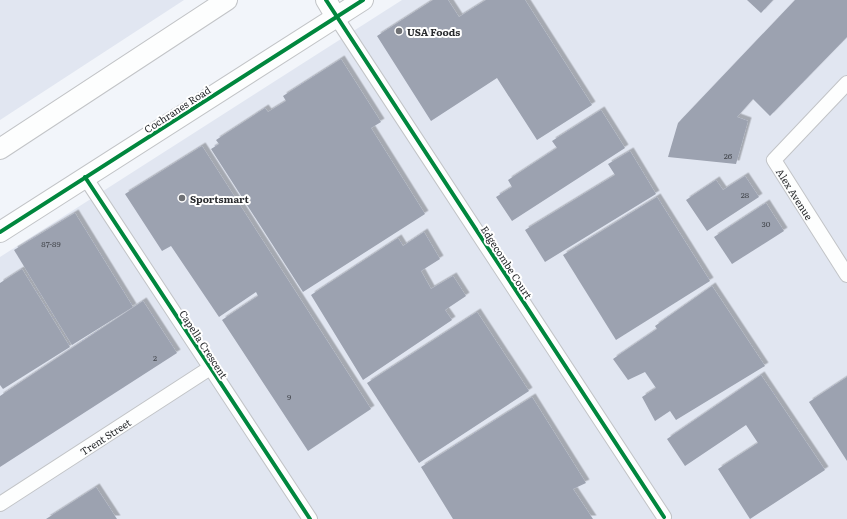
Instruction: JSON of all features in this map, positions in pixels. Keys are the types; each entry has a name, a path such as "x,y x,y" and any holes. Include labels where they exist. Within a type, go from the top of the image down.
{"street":[{"path":"0,149 227,0"},
{"path":"326,0 336,17"},
{"name":"Cochranes Road","path":"0,232 363,0"},
{"name":"Edgecombe Court","path":"336,17 664,516"},
{"name":"Alex Avenue","path":"847,83 774,160 847,275"},
{"name":"Capella Crescent","path":"85,177 310,519"},
{"name":"Trent Street","path":"0,504 210,368"}],"shaded area":[{"path":"0,0 184,0 0,120"},
{"path":"402,0 847,0 847,519 0,519 0,257"}],"building":[{"path":"433,0 448,0 459,17 486,0 525,0 592,105 537,140 497,78 431,121 377,36"},
{"path":"747,0 773,0 761,13"},
{"path":"795,0 847,0 847,37 770,116 753,99 737,117 748,121 736,164 668,157 678,123"},
{"path":"341,59 381,122 371,128 425,214 303,292 211,149 219,144 216,140 265,108 268,112 286,101 283,96"},
{"path":"601,110 625,148 512,221 496,197 512,187 508,180 557,148 552,141"},
{"path":"202,146 371,409 308,451 222,320 258,296 256,292 219,317 171,246 162,251 125,194"},
{"path":"630,151 656,194 545,262 525,230 615,175 608,164"},
{"path":"745,176 759,197 707,231 686,200 716,180 723,190"},
{"path":"657,197 710,281 616,340 563,255"},
{"path":"766,203 784,231 732,264 714,237"},
{"path":"75,213 133,307 72,345 14,250"},
{"path":"424,232 440,259 421,271 431,289 453,276 466,296 445,310 452,320 363,380 311,295 398,238 403,246"},
{"path":"22,269 70,347 3,389 0,385 0,283"},
{"path":"712,286 765,366 676,420 670,411 655,421 642,397 656,388 645,372 628,380 613,359 657,329 655,326"},
{"path":"143,301 177,353 0,467 0,396"},
{"path":"477,312 529,391 419,463 367,383"},
{"path":"761,375 825,470 750,519 718,469 758,443 746,425 685,466 667,439"},
{"path":"847,377 847,461 809,402"},
{"path":"532,397 586,483 573,489 593,519 453,519 421,467"},
{"path":"96,487 117,519 46,519"}],"cycle path":[{"path":"326,0 664,517"},
{"path":"0,232 363,0"},
{"path":"85,177 310,519"}],"place":[{"name":"USA Foods","path":"399,31"},
{"name":"Sportsmart","path":"182,198"}]}
